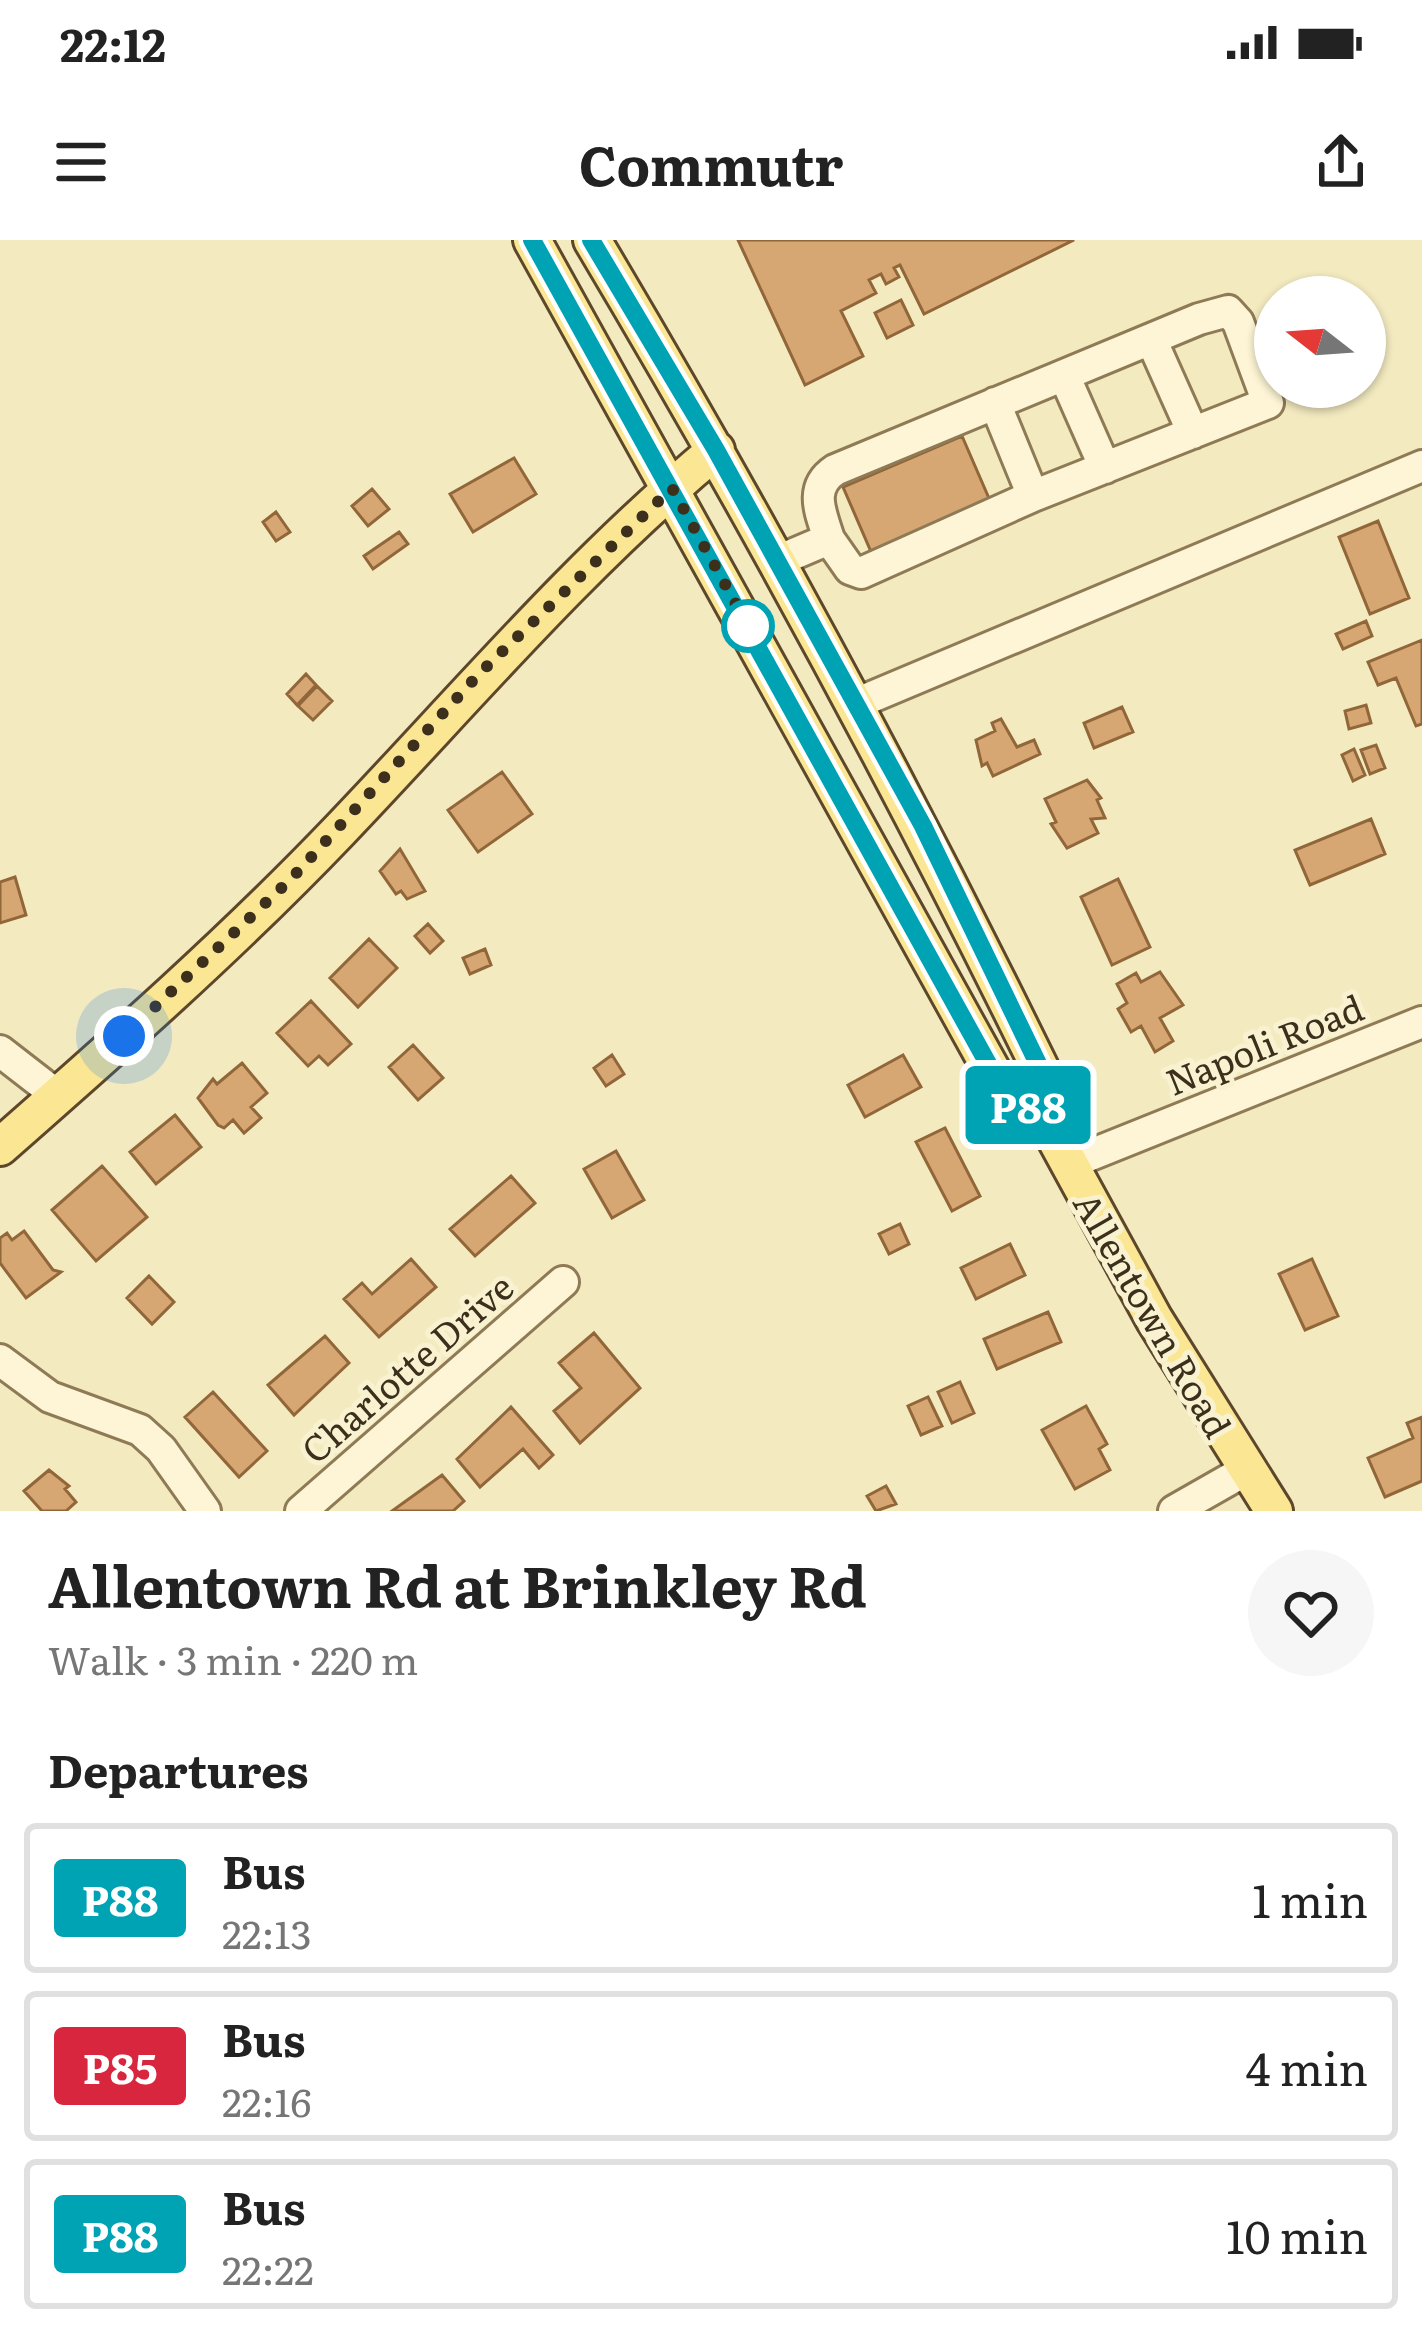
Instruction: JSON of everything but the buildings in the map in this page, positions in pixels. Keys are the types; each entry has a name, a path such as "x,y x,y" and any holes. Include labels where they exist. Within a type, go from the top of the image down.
{"main road":[{"name":"Allentown Road","path":"532,240 1002,1089 1041,1112"},
{"name":"Allentown Road","path":"592,240 716,450 923,826 1040,1068 1041,1112 1068,1164 1274,1511"},
{"path":"0,1147 278,892 479,674 716,450"}],"street":[{"path":"1228,311 1238,322 1268,404 1034,496 861,573 850,569 829,539 817,494 823,478 1064,375 1228,311"},
{"path":"1151,339 1193,433"},
{"path":"1064,375 1105,468"},
{"path":"995,404 1034,496"},
{"path":"855,704 1422,466"},
{"path":"775,562 829,539"},
{"name":"Napoli Road","path":"1068,1164 1422,1022"},
{"path":"0,1052 58,1096"},
{"name":"Charlotte Drive","path":"301,1511 563,1282"},
{"path":"0,1360 50,1397 140,1430 161,1449 205,1511"},
{"path":"1174,1511 1246,1470"}],"bus line":[{"name":"P88","path":"532,240 1002,1089 1041,1112 1040,1068 923,826 716,450 591,240"}],"route":[{"path":"124,1036 240,930 339,830 479,674 672,488 748,626"}]}
